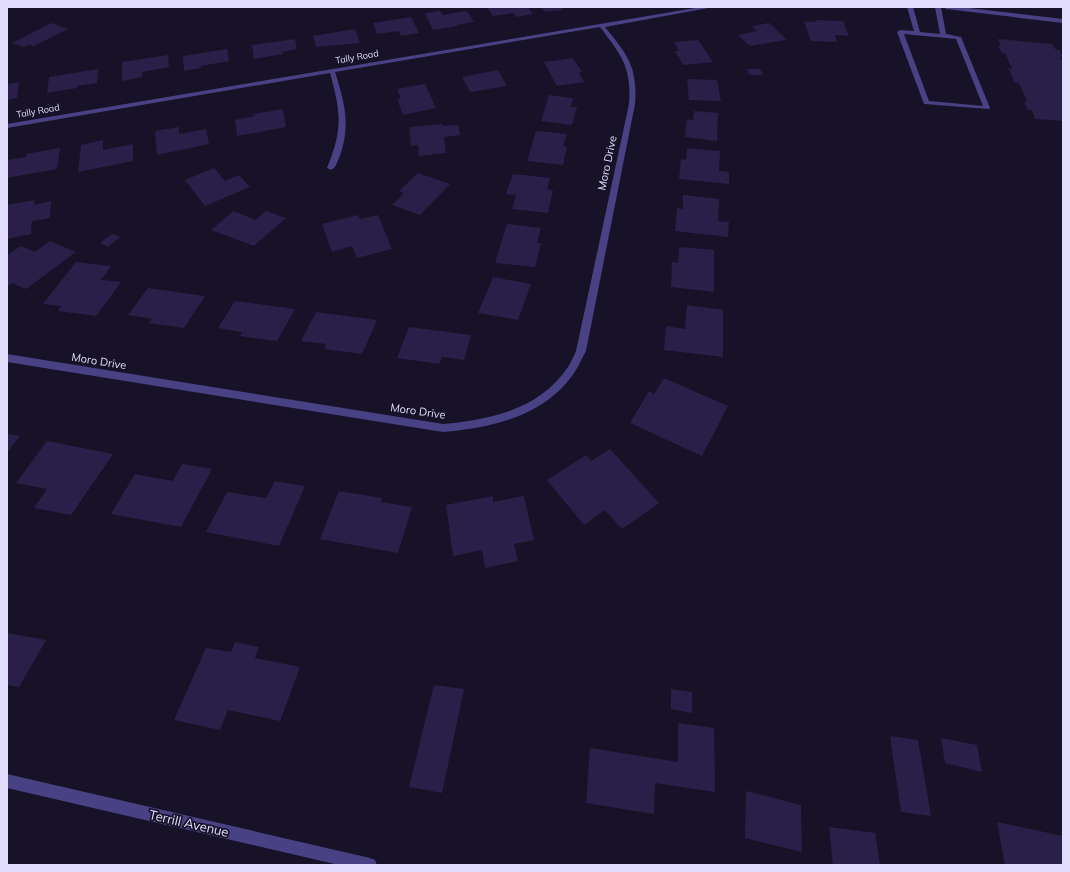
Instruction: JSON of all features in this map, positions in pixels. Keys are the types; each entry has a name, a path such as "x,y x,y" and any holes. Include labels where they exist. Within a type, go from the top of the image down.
{"street":[{"name":"Tally Road","path":"7,126 711,7"},
{"path":"910,7 917,33"},
{"path":"938,7 943,35"},
{"path":"946,7 1063,21"},
{"name":"Moro Drive","path":"7,358 444,428 473,426 502,420 528,408 552,392 570,372 581,351 632,104 634,88 632,72 625,57 602,25"},
{"path":"900,32 943,35 958,36 987,108 926,103 900,32"},
{"path":"331,168 340,146 344,125 343,104 332,71"},
{"name":"Terrill Avenue","path":"7,781 370,865"}],"building":[{"path":"487,7 528,7 533,14 516,17 513,13 493,16"},
{"path":"541,7 561,7 563,10 545,12"},
{"path":"440,11 443,15 467,11 474,22 433,30 425,13"},
{"path":"411,17 419,33 401,36 399,31 377,34 373,23"},
{"path":"816,20 843,21 849,36 835,35 837,42 811,41 804,21 817,22"},
{"path":"51,23 68,29 34,46 29,45 24,47 12,43"},
{"path":"769,23 787,40 750,46 738,35 757,31 752,26"},
{"path":"355,29 360,43 316,47 313,36"},
{"path":"295,39 297,49 282,52 283,54 254,59 252,45"},
{"path":"998,39 1052,44 1056,50 1059,50 1063,57 1060,57 1063,63 1063,121 1035,119 1032,110 1028,110 1024,101 1027,101 1019,83 1015,83 1008,68 1012,69 1005,53 1002,53 998,46 1001,46"},
{"path":"698,40 713,62 683,65 675,51 679,51 674,42"},
{"path":"227,49 229,61 184,71 183,56"},
{"path":"168,55 169,67 142,72 142,77 122,81 122,62"},
{"path":"573,58 582,72 579,73 584,82 557,86 544,62"},
{"path":"98,69 97,83 47,93 49,77"},
{"path":"747,69 760,69 763,75 749,75"},
{"path":"498,70 507,86 470,92 462,77"},
{"path":"687,79 717,80 721,101 689,100"},
{"path":"19,82 17,98 7,100 7,84"},
{"path":"425,84 436,108 403,115 397,99 401,99 397,89"},
{"path":"549,95 573,98 571,107 577,107 572,125 541,121"},
{"path":"283,109 286,127 237,136 235,120 255,116 254,114"},
{"path":"694,111 718,113 717,141 685,137 687,119 693,120"},
{"path":"442,124 442,126 458,125 460,135 444,137 446,153 419,156 418,145 411,146 409,127"},
{"path":"179,127 179,134 206,129 209,144 157,155 155,131"},
{"path":"536,131 567,134 563,146 567,147 563,165 527,161"},
{"path":"103,140 103,150 133,144 133,161 78,172 81,145"},
{"path":"60,148 57,169 7,178 7,160 26,157 26,154"},
{"path":"687,148 720,151 719,171 729,172 729,184 679,179 681,159 686,160"},
{"path":"214,168 225,181 239,175 250,187 205,206 185,180"},
{"path":"418,173 450,184 420,215 392,205 404,193 399,191"},
{"path":"513,174 550,178 547,189 553,190 548,213 512,209 516,195 506,194"},
{"path":"683,195 719,199 718,221 729,222 728,237 675,231 677,208 683,209"},
{"path":"35,200 34,205 51,201 50,218 32,221 31,234 7,239 7,205"},
{"path":"233,211 256,220 266,211 286,218 254,246 211,230"},
{"path":"358,215 360,219 378,215 392,249 357,258 352,246 332,252 322,224"},
{"path":"507,224 541,228 537,243 541,243 535,267 495,263"},
{"path":"112,234 120,237 108,247 100,243"},
{"path":"50,241 76,252 26,289 12,283 7,287 7,255 21,246 35,252"},
{"path":"679,247 714,250 714,292 671,287 672,262 678,263"},
{"path":"76,262 111,266 101,280 121,282 96,316 58,311 61,306 43,304"},
{"path":"493,277 531,284 518,320 478,313"},
{"path":"148,288 205,296 184,328 149,323 152,319 128,315"},
{"path":"235,301 295,309 277,341 240,336 242,332 218,328"},
{"path":"687,305 723,310 723,357 664,350 666,326 685,329"},
{"path":"316,312 377,320 362,354 324,349 326,344 301,341"},
{"path":"409,327 471,335 464,360 442,357 439,364 397,358"},
{"path":"664,378 728,406 702,456 630,423 649,391 654,394"},
{"path":"7,434 20,436 7,453"},
{"path":"47,441 113,454 71,515 34,508 47,489 16,483"},
{"path":"610,449 659,503 622,529 605,510 584,525 547,480 586,455 591,461"},
{"path":"182,464 212,469 181,527 111,514 135,474 173,481"},
{"path":"275,481 305,486 279,546 206,532 227,492 266,498"},
{"path":"339,491 382,498 381,502 412,507 398,553 320,539"},
{"path":"493,496 493,502 524,496 534,540 514,544 518,561 485,568 482,550 453,556 446,505"},
{"path":"7,633 46,640 19,687 7,685"},
{"path":"235,642 259,647 255,658 300,667 280,721 228,710 220,730 174,720 206,648 231,652"},
{"path":"434,685 464,689 442,793 409,787"},
{"path":"671,689 692,692 692,713 671,709"},
{"path":"678,723 714,728 715,792 655,783 654,814 586,803 590,748 678,762"},
{"path":"890,736 918,740 931,816 901,812"},
{"path":"941,738 977,745 982,772 945,763"},
{"path":"746,791 801,805 802,852 745,838"},
{"path":"997,822 1063,836 1063,865 1005,865"},
{"path":"829,827 875,833 880,865 833,865"}]}
